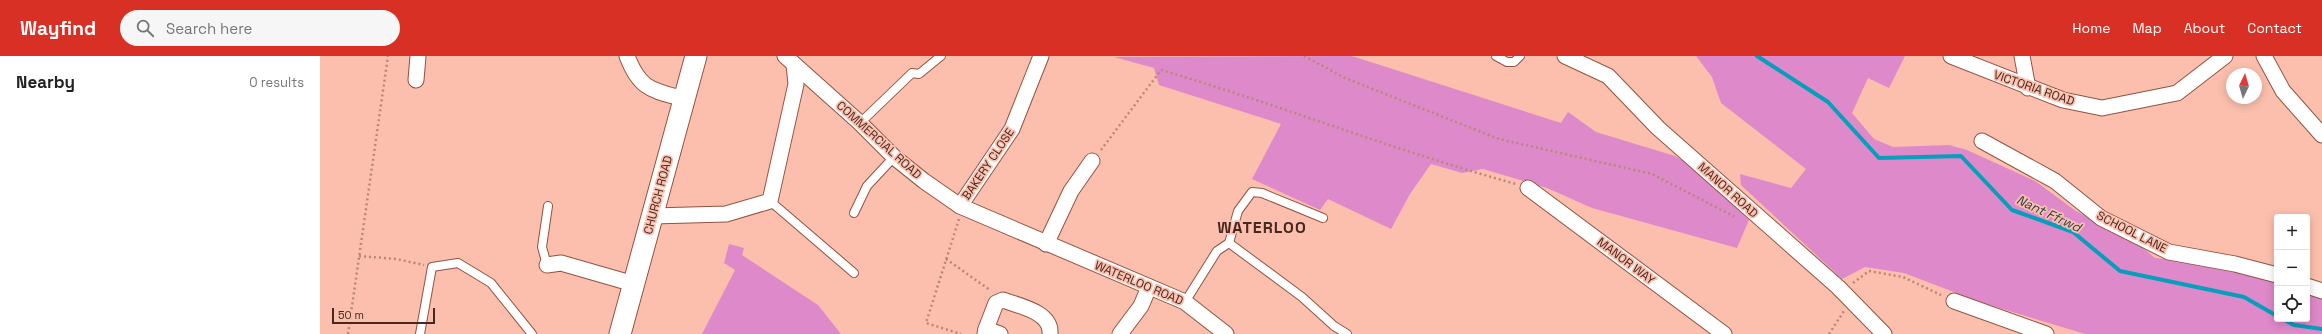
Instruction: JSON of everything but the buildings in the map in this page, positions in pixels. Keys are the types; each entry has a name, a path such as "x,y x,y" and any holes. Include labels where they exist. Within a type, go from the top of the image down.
{"main road":[{"name":"CHURCH ROAD","path":"620,334 696,56"}],"street":[{"path":"416,80 418,56"},
{"path":"627,56 636,76 648,89 684,99"},
{"name":"BAKERY CLOSE","path":"960,206 1012,129 1041,56"},
{"name":"MANOR ROAD","path":"1565,56 1608,76 1658,128 1846,296 1884,334"},
{"name":"VICTORIA ROAD","path":"1951,56 2028,88 2063,100 2102,108 2177,93 2225,56"},
{"path":"2022,56 2028,88"},
{"path":"2264,56 2283,91 2322,135"},
{"path":"653,216 726,214 770,201 796,84 790,61"},
{"name":"COMMERCIAL ROAD","path":"790,61 860,123 894,157 924,181 960,206 1046,244"},
{"name":"SCHOOL LANE","path":"1982,141 2055,181 2101,218 2169,252 2235,264 2274,274"},
{"path":"1046,244 1071,191 1092,161"},
{"name":"MANOR WAY","path":"1528,188 1724,334"},
{"name":"WATERLOO ROAD","path":"1046,244 1185,302 1226,334"},
{"path":"547,265 561,262 634,284"},
{"path":"1120,334 1141,306 1150,287"},
{"path":"2310,287 2322,291"},
{"path":"990,332 996,303 1003,300 1045,317 1051,328 1050,334"},
{"path":"1954,301 2046,334"}],"lane":[{"path":"860,123 912,73 919,74 941,56"},
{"path":"1496,56 1507,62 1514,62 1520,56"},
{"path":"854,213 867,186 894,157"},
{"path":"1185,302 1217,251 1229,243 1238,211 1252,192 1262,193 1323,218"},
{"path":"770,201 854,273"},
{"path":"547,265 542,247 548,206"},
{"path":"1229,243 1302,298 1334,326 1347,334"},
{"path":"420,334 432,267 458,264 492,283 532,334"}],"path":[{"path":"348,334 388,56"},
{"path":"1304,56 1345,78 1499,139 1652,174 1739,219"},
{"path":"1092,161 1161,70 1210,85 1442,164 1528,188"},
{"path":"960,206 960,215 926,323 960,334"},
{"path":"359,256 396,259 432,267"},
{"path":"946,259 1003,300"},
{"path":"1829,334 1846,296 1869,271 1903,277 1954,301"}],"shaded area":[{"path":"1352,56 1561,123 1568,112 1596,132 1675,156 1698,170 1749,220 1737,248 1592,208 1547,188 1483,169 1462,173 1431,164 1410,194 1391,229 1328,199 1320,210 1252,179 1281,124 1159,85 1154,68 1114,57"},
{"path":"1696,56 1905,56 1889,88 1868,78 1852,113 1874,139 1893,147 1949,145 1967,150 2035,181 2076,211 2137,243 2155,258 2199,262 2274,281 2274,322 2310,322 2310,293 2322,296 2322,334 2085,334 1983,303 1904,273 1865,267 1842,279 1741,185 1740,174 1791,188 1806,169 1721,103 1712,77"},
{"path":"729,244 744,248 742,255 818,305 841,334 702,334 735,270 724,263"}],"waterway":[{"name":"Nant Ffrwd","path":"1757,56 1828,102 1879,158 1961,156 2012,210 2073,232 2120,271 2244,297 2274,314"},
{"name":"Nant Ffrwd","path":"2288,322 2294,325 2322,329"}],"district":[{"name":"WATERLOO","path":"1262,227"}]}
